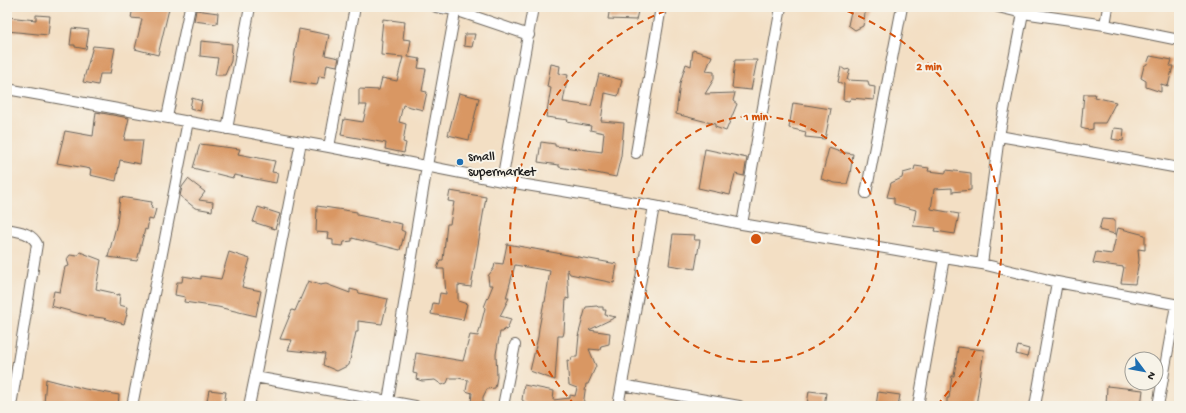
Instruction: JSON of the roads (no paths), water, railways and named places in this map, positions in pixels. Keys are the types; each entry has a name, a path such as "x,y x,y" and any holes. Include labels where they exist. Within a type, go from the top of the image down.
{"street":[{"path":"167,117 190,7"},
{"path":"228,129 250,7"},
{"path":"329,147 355,7"},
{"path":"436,7 456,9 528,35"},
{"path":"502,181 534,7"},
{"path":"636,153 661,7"},
{"path":"742,224 781,7"},
{"path":"866,193 902,7"},
{"path":"998,7 1023,13 1105,25 1179,40"},
{"path":"1105,25 1108,7"},
{"path":"388,401 427,166 456,9"},
{"path":"982,264 999,136 1023,13"},
{"path":"7,89 329,147 502,181 654,206 742,224 982,264 1057,282 1178,305 1158,406"},
{"path":"132,406 188,121"},
{"path":"999,136 1179,168"},
{"path":"249,406 301,142"},
{"path":"618,406 654,206"},
{"path":"7,229 29,234 34,238 37,244 11,406"},
{"path":"918,406 944,258"},
{"path":"1035,406 1057,282"},
{"path":"503,406 515,345"},
{"path":"255,377 415,406"},
{"path":"622,385 738,406"}],"place":[{"name":"small supermarket","path":"460,162"}]}
